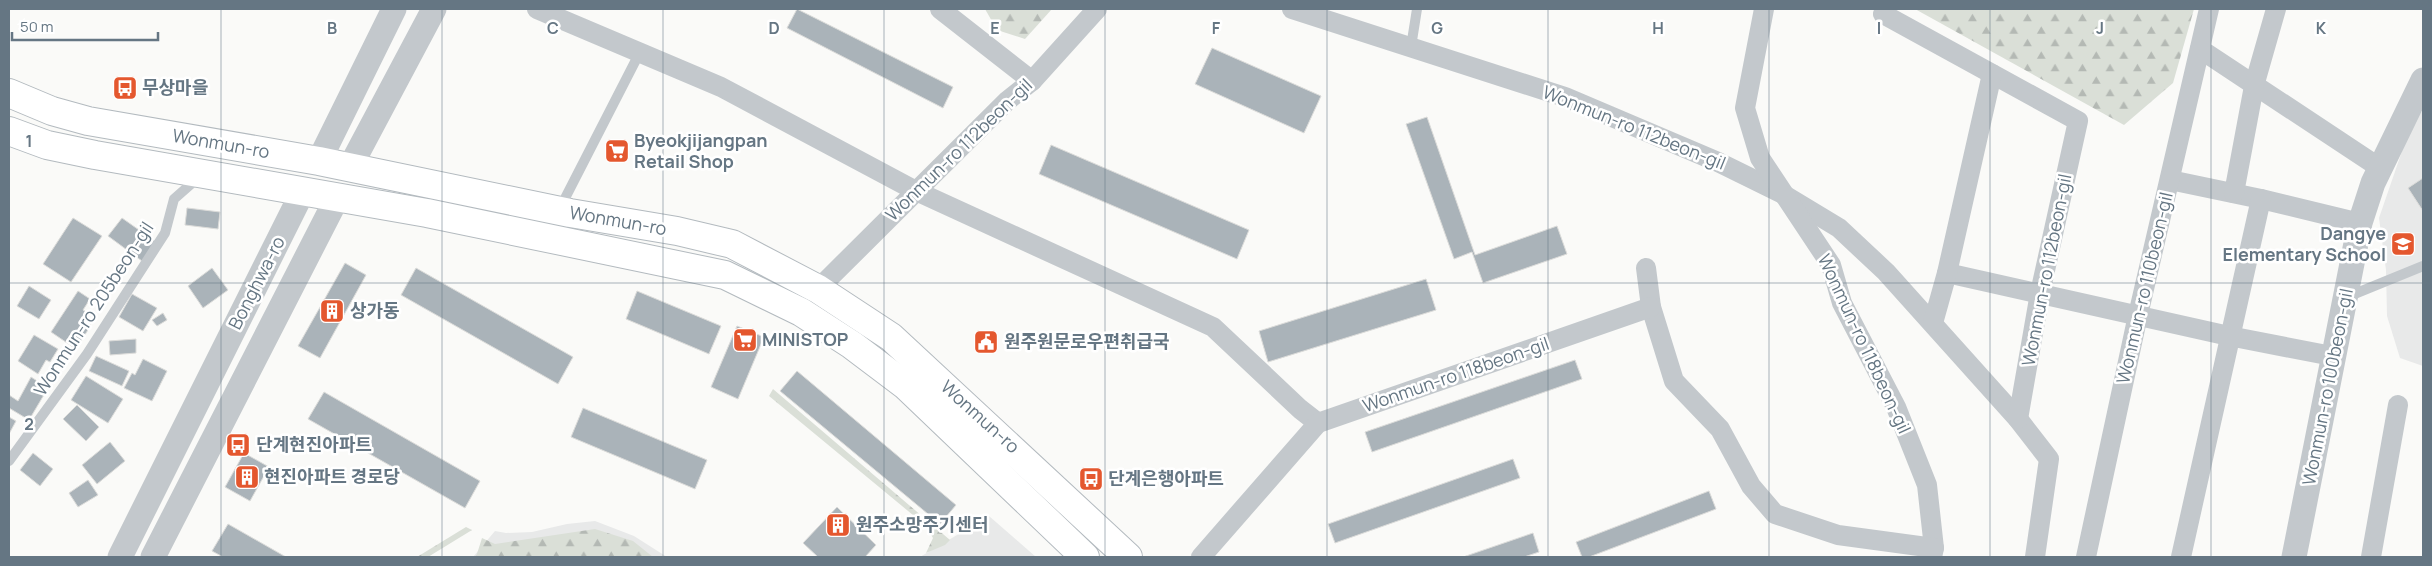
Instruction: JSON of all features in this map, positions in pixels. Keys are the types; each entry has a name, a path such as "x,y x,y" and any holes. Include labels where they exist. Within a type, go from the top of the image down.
{"main road":[{"name":"Wonmun-ro","path":"9,93 52,111 88,121 319,160 558,210 678,231 732,244 818,289 891,336 1014,448 1128,557"},
{"name":"Wonmun-ro","path":"9,131 47,145 201,175 256,181 303,192 427,213 725,275 802,312 852,345 905,385 1085,557"},
{"name":"Bonghwa-ro","path":"303,192 319,160"},
{"path":"337,198 350,167"},
{"path":"802,312 818,289"}],"street":[{"name":"Bonghwa-ro","path":"319,160 394,9"},
{"path":"350,167 434,9"},
{"path":"538,9 720,86 916,191 1213,327 1300,409 1318,423 1201,557"},
{"path":"940,9 1032,81"},
{"name":"Wonmun-ro 112beon-gil","path":"818,289 1007,101 1032,81 1098,9"},
{"name":"Wonmun-ro 112beon-gil","path":"1292,9 1565,98 1718,162 1781,193 1839,228 1886,272 1933,323 2018,419 2049,459 2035,557"},
{"name":"Wonmun-ro 118beon-gil","path":"1646,268 1651,307 1674,381 1720,430 1751,486 1776,514 1838,535 1933,552 1927,485 1896,407 1842,303 1832,265 1781,193 1760,158 1745,108 1764,9"},
{"path":"2170,180 2210,9"},
{"path":"2234,193 2254,86 2276,9"},
{"path":"1883,14 1992,74 1947,273 1933,323"},
{"path":"2200,49 2380,168"},
{"name":"Wonmun-ro 112beon-gil","path":"1992,74 2078,121 2040,293 2018,419"},
{"name":"Wonmun-ro 100beon-gil","path":"2294,557 2332,356 2346,297 2360,223 2380,168 2423,80"},
{"name":"Wonmun-ro 110beon-gil","path":"2086,557 2138,315 2170,180 2261,199 2360,223"},
{"name":"Bonghwa-ro","path":"120,557 303,192"},
{"name":"Bonghwa-ro","path":"153,557 337,198"},
{"path":"2181,557 2261,199"},
{"path":"1947,273 2229,336 2332,356"},
{"name":"Wonmun-ro 118beon-gil","path":"1318,423 1651,307"},
{"path":"2371,557 2398,405"}],"lane":[{"path":"1411,47 1417,9"},
{"path":"558,210 640,52"},
{"name":"Wonmun-ro 205beon-gil","path":"9,462 87,354 165,233 174,199 201,175"},
{"path":"2346,297 2423,266"}],"shaded area":[{"name":"Dangye Elementary School","path":"2423,110 2423,366 2400,358 2387,316 2386,270 2379,218 2411,125"},
{"path":"989,516 1036,557 920,557"},
{"path":"595,521 634,536 667,557 473,557 495,531 506,533 532,532 567,524"}],"green space":[{"path":"985,9 1052,9 1025,39 997,30"},
{"path":"1915,9 2194,9 2173,83 2124,125"},
{"path":"773,389 950,540 945,545 926,553 933,538 925,525 769,396"},
{"path":"466,527 472,530 428,557 417,557"},
{"path":"595,529 633,541 653,557 476,557 482,538 495,544"}],"building":[{"path":"797,9 953,87 943,108 787,28"},
{"path":"1212,48 1321,96 1304,133 1195,84"},
{"path":"1427,117 1475,255 1557,226 1567,254 1483,283 1472,252 1454,259 1406,124"},
{"path":"1051,145 1249,230 1237,259 1039,174"},
{"path":"2423,178 2423,211 2408,188"},
{"path":"187,208 220,212 218,229 185,225"},
{"path":"73,218 102,236 71,282 43,264"},
{"path":"122,218 156,242 142,261 108,236"},
{"name":"상가동","path":"345,263 366,275 320,358 298,346"},
{"path":"212,268 228,290 203,308 188,286"},
{"path":"416,268 573,357 558,384 401,295"},
{"path":"1426,279 1436,310 1268,362 1259,331"},
{"path":"29,286 51,300 39,319 17,306"},
{"path":"78,291 90,299 83,310 88,313 83,320 91,325 76,349 51,332"},
{"path":"637,291 721,326 709,354 626,319"},
{"path":"132,294 157,308 143,331 119,317"},
{"path":"163,313 167,320 157,326 152,320"},
{"path":"737,326 764,337 738,399 711,387"},
{"path":"34,335 58,349 50,362 46,360 38,374 18,361"},
{"path":"136,339 136,353 110,355 109,341"},
{"path":"96,356 129,371 122,386 89,371"},
{"path":"143,359 167,371 152,401 124,388 132,373 135,375"},
{"path":"1575,360 1582,379 1372,452 1365,432"},
{"path":"797,371 956,505 940,524 780,391"},
{"path":"86,376 123,399 108,423 71,400"},
{"path":"31,377 48,388 29,420 9,408 9,395 18,401"},
{"path":"324,392 480,481 465,508 308,419"},
{"path":"77,405 99,427 86,441 63,419"},
{"path":"583,408 707,460 695,489 571,437"},
{"path":"9,417 16,421 9,434"},
{"path":"110,442 125,461 97,484 82,465"},
{"path":"33,453 53,469 40,486 20,470"},
{"name":"현진아파트 경로당","path":"244,453 269,467 250,501 225,487"},
{"path":"1513,459 1520,478 1335,543 1328,524"},
{"path":"88,480 98,495 78,507 69,493"},
{"path":"1709,491 1716,509 1589,557 1582,557 1576,542"},
{"name":"원주소망주기센터","path":"837,507 876,545 865,557 818,557 803,543"},
{"path":"228,524 286,557 223,557 212,551"},
{"path":"1533,533 1539,552 1524,557 1463,557"}],"place":[{"name":"무상마을","path":"125,88"},
{"name":"Byeokjijangpan Retail Shop","path":"617,151"},
{"name":"Dangye Elementary School","path":"2403,244"},
{"name":"상가동","path":"332,311"},
{"name":"MINISTOP","path":"745,340"},
{"name":"원주원문로우편취급국","path":"986,342"},
{"name":"단계현진아파트","path":"238,445"},
{"name":"현진아파트 경로당","path":"247,477"},
{"name":"단계은행아파트","path":"1091,479"},
{"name":"원주소망주기센터","path":"838,525"}]}
